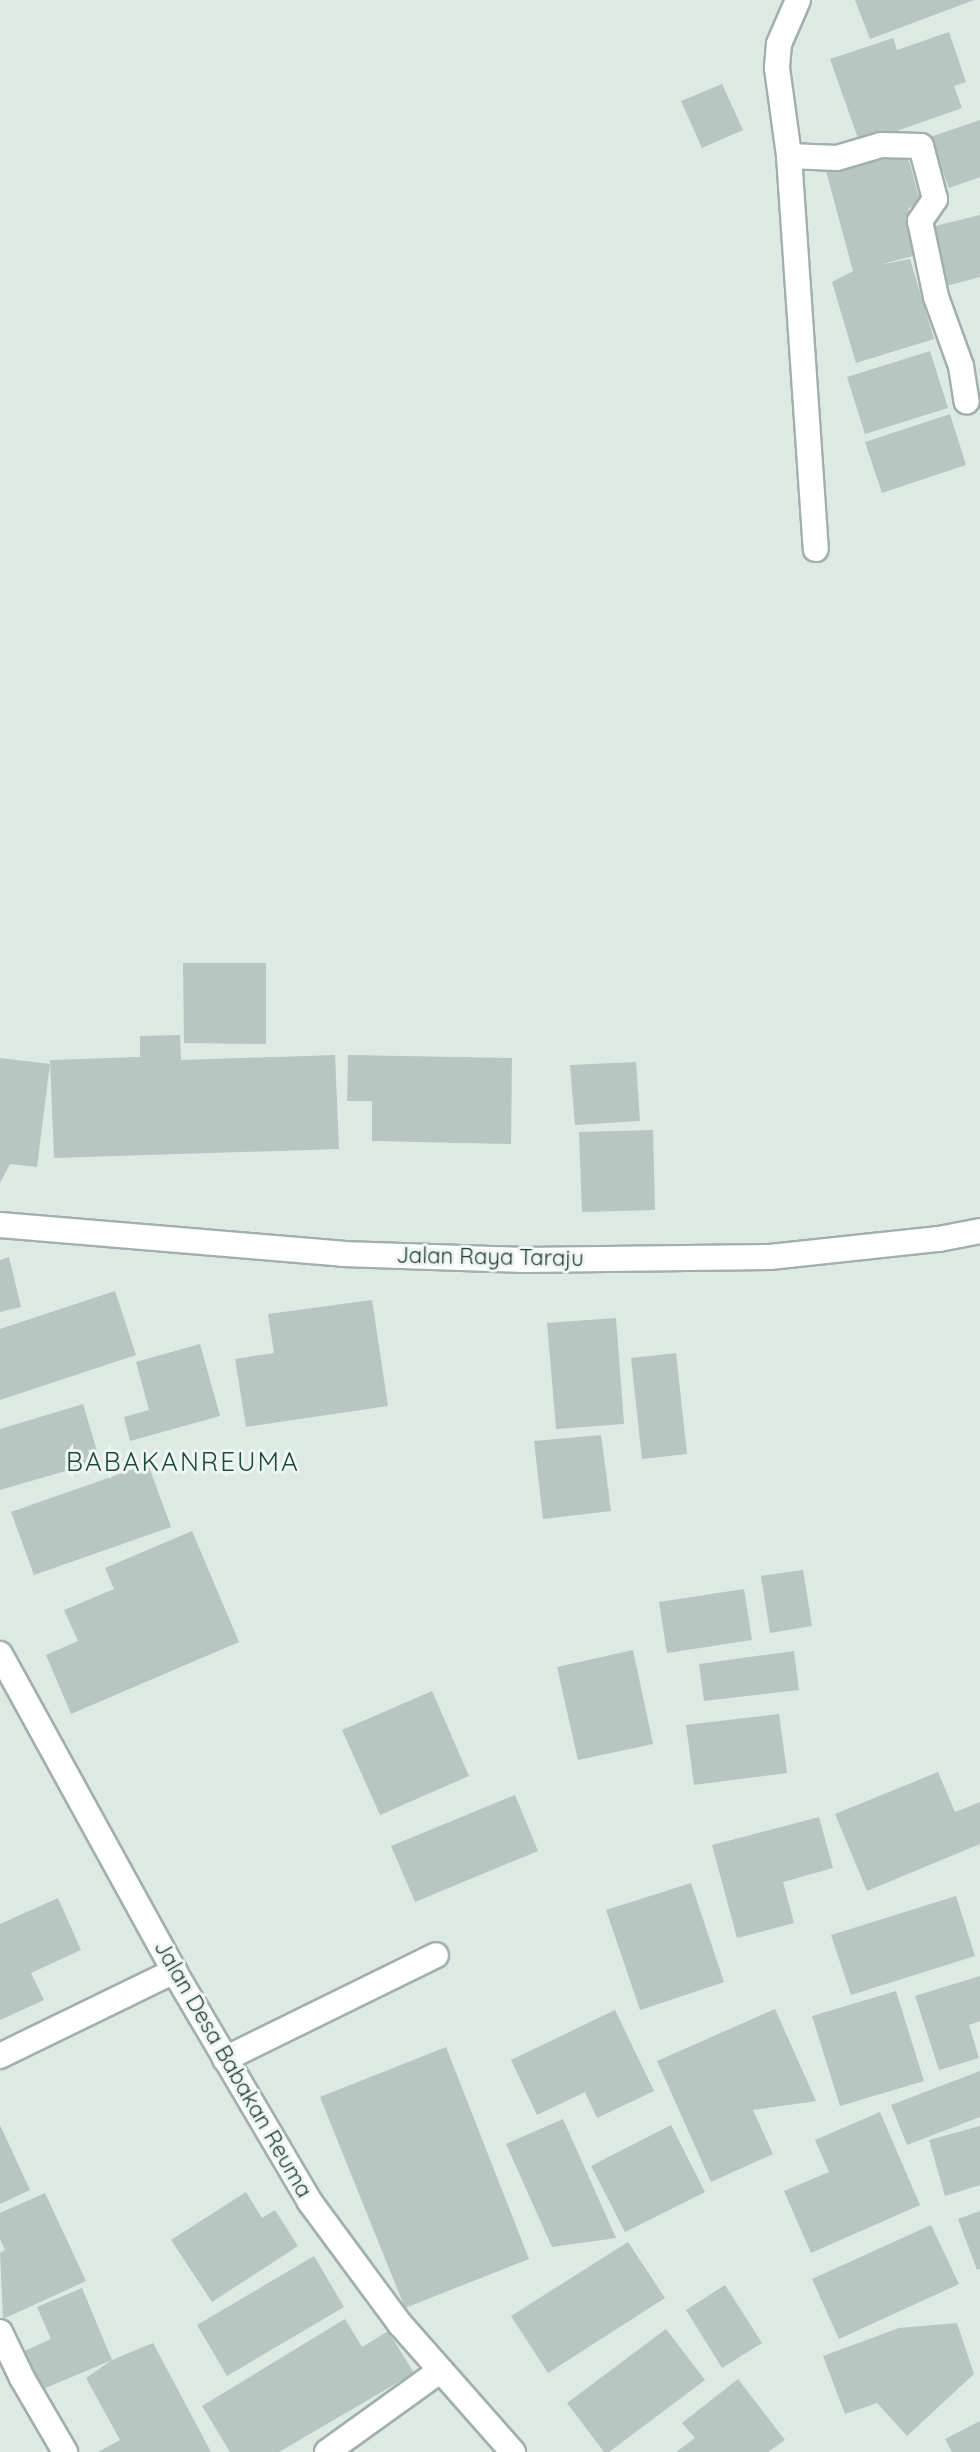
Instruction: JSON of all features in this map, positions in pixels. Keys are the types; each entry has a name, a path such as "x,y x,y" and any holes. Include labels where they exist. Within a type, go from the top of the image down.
{"street":[{"path":"798,0 779,44 777,68 789,156 816,549"},
{"path":"789,156 837,158 881,145 921,146 935,199 920,221 936,297 961,366 967,402"},
{"name":"Jalan Raya Taraju","path":"0,1225 343,1254 523,1260 770,1257 980,1231"},
{"name":"Jalan Desa Babakan Reuma","path":"0,1654 174,1971 310,2202 400,2324 513,2452"},
{"path":"225,2059 436,1955"},
{"path":"0,2056 174,1971"},
{"path":"0,2332 22,2378 65,2452"},
{"path":"327,2452 441,2370"}],"building":[{"path":"855,0 974,0 870,39"},
{"path":"949,32 966,82 954,86 962,108 860,144 830,59 893,38 897,50"},
{"path":"722,84 743,130 702,148 681,101"},
{"path":"980,120 980,177 949,188 930,137"},
{"path":"906,150 920,201 908,209 920,254 879,265 910,259 934,339 856,363 832,282 853,271 826,171"},
{"path":"980,215 980,277 946,286 931,227"},
{"path":"930,351 948,408 865,434 847,377"},
{"path":"950,414 966,465 882,493 865,442"},
{"path":"183,963 266,963 266,1044 184,1043"},
{"path":"180,1035 181,1060 335,1055 339,1149 54,1158 50,1060 140,1057 140,1036"},
{"path":"348,1055 512,1058 511,1144 372,1141 372,1101 347,1101"},
{"path":"0,1058 50,1064 37,1167 10,1164 0,1183"},
{"path":"636,1062 640,1121 575,1125 570,1065"},
{"path":"653,1130 655,1210 582,1212 579,1132"},
{"path":"9,1257 21,1307 0,1312 0,1260"},
{"path":"115,1291 136,1355 0,1400 0,1329"},
{"path":"372,1300 388,1406 246,1427 235,1359 274,1353 268,1314"},
{"path":"616,1318 624,1424 556,1429 547,1323"},
{"path":"200,1344 220,1416 130,1441 124,1417 149,1410 136,1362"},
{"path":"676,1353 687,1454 642,1459 631,1358"},
{"path":"83,1404 100,1461 0,1490 0,1429"},
{"path":"601,1435 611,1511 543,1519 534,1441"},
{"path":"148,1464 171,1527 34,1575 11,1512"},
{"path":"192,1531 239,1642 71,1714 46,1655 78,1641 64,1610 114,1589 105,1568"},
{"path":"803,1570 812,1626 770,1633 761,1576"},
{"path":"744,1589 752,1640 667,1653 659,1602"},
{"path":"633,1650 653,1744 578,1760 557,1667"},
{"path":"794,1651 799,1690 704,1701 699,1664"},
{"path":"432,1691 469,1776 380,1815 342,1730"},
{"path":"779,1714 787,1773 694,1785 686,1725"},
{"path":"938,1772 955,1812 980,1802 980,1844 867,1891 835,1814"},
{"path":"515,1795 538,1851 415,1902 391,1846"},
{"path":"819,1817 833,1868 783,1882 794,1923 737,1938 712,1845"},
{"path":"691,1883 724,1982 640,2010 606,1910"},
{"path":"956,1896 975,1956 851,1995 831,1935"},
{"path":"58,1898 81,1950 31,1973 44,2000 0,2020 0,1924"},
{"path":"980,1976 980,2021 969,2025 979,2058 939,2070 915,1996"},
{"path":"896,1991 924,2081 840,2106 812,2016"},
{"path":"775,2009 816,2101 753,2110 773,2154 711,2182 657,2061"},
{"path":"615,2010 654,2091 597,2118 585,2092 537,2115 511,2060"},
{"path":"446,2047 529,2259 405,2308 320,2097"},
{"path":"980,2071 980,2117 907,2145 891,2105"},
{"path":"880,2112 920,2205 811,2253 784,2191 829,2172 815,2140"},
{"path":"563,2119 616,2238 552,2247 506,2144"},
{"path":"0,2125 30,2190 0,2204"},
{"path":"671,2125 705,2192 625,2232 591,2166"},
{"path":"980,2126 980,2185 945,2196 929,2140"},
{"path":"246,2192 262,2218 275,2210 298,2246 212,2302 171,2240"},
{"path":"45,2193 86,2281 3,2319 0,2253 5,2250 0,2239 0,2213"},
{"path":"980,2211 980,2269 977,2270 958,2219"},
{"path":"931,2225 959,2284 839,2339 812,2279"},
{"path":"628,2242 665,2298 548,2373 511,2316"},
{"path":"314,2256 344,2307 227,2376 197,2325"},
{"path":"725,2285 762,2343 722,2368 686,2310"},
{"path":"82,2288 112,2360 36,2392 20,2353 51,2339 37,2307"},
{"path":"345,2319 362,2347 388,2331 414,2373 279,2452 230,2452 202,2406"},
{"path":"957,2323 974,2374 907,2436 877,2403 845,2414 823,2356 899,2328"},
{"path":"666,2329 705,2380 609,2452 604,2452 567,2403"},
{"path":"153,2343 211,2452 98,2452 120,2440 86,2378 112,2360"},
{"path":"738,2379 785,2440 768,2452 676,2452 695,2438 682,2423"},
{"path":"980,2421 980,2452 952,2452 945,2439"}],"district":[{"name":"BABAKANREUMA","path":"183,1462"}]}
